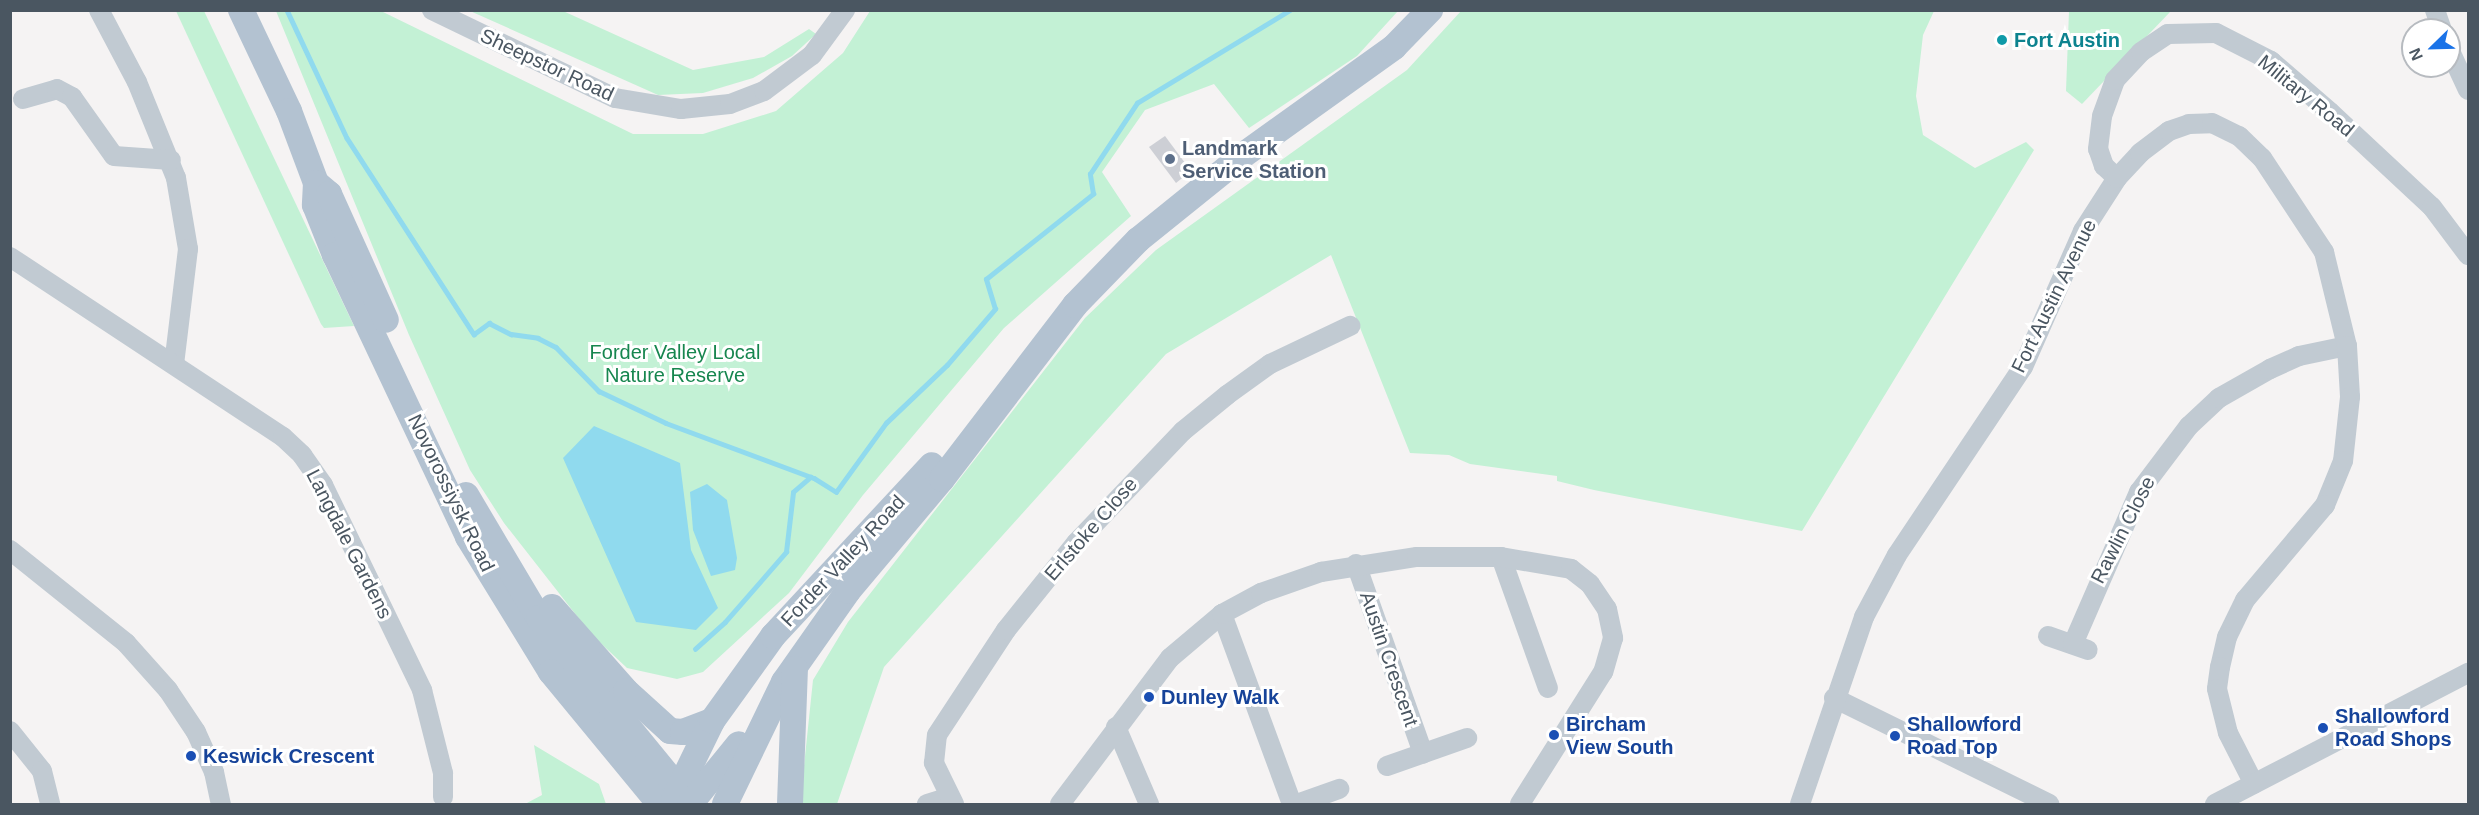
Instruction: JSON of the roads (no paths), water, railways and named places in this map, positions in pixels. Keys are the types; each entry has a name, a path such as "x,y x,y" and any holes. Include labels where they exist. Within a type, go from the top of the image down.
{"main road":[{"name":"Novorossiysk Road","path":"241,10 289,111 316,183 315,205 335,255 468,537 551,672 660,804"},
{"name":"Forder Valley Road","path":"685,801 712,721 773,636 1138,240 1242,156 1394,47 1430,10"},
{"name":"Novorossiysk Road","path":"316,183 329,194 450,461 498,554 539,618 685,801"},
{"name":"Forder Valley Road","path":"725,804 789,675 848,591 942,479 1046,341"},
{"path":"498,554 514,564 626,691 670,731 683,732 712,721"},
{"path":"685,801 724,766 766,696 789,675"},
{"path":"789,675 790,804"}],"street":[{"path":"99,10 171,160 188,249 174,364"},
{"name":"Sheepstor Road","path":"432,10 615,98 681,109 730,104 764,91 812,55 845,10"},
{"name":"Military Road","path":"2117,178 2104,166 2098,149 2102,116 2115,80 2141,52 2168,34 2216,33 2271,61 2330,112 2432,207 2469,255"},
{"path":"2461,74 2469,90"},
{"path":"23,99 57,89 72,97 114,156 171,160"},
{"name":"Fort Austin Avenue","path":"1800,804 1834,698 1864,617 1897,555 2023,367 2083,231 2117,178 2140,153 2169,131 2189,124 2212,123 2239,136 2262,158 2324,252 2347,346 2350,397 2343,461 2325,504 2245,600 2227,637 2220,667 2217,689 2228,734 2254,784"},
{"name":"Langdale Gardens","path":"10,257 283,437 323,484 428,704 443,772 443,797"},
{"name":"Erlstoke Close","path":"951,801 934,763 937,735 1006,630 1076,543 1183,431 1227,395 1270,364 1350,326"},
{"name":"Rawlin Close","path":"2048,636 2080,647 2139,492 2189,426 2219,398 2270,369 2299,356 2347,346"},
{"path":"10,550 126,643 168,690 200,742 221,804"},
{"name":"Austin Crescent","path":"1060,804 1170,658 1222,614 1284,583 1356,564 1417,557 1501,557 1571,569 1600,595 1613,638 1603,672 1520,804"},
{"path":"1501,557 1548,688"},
{"name":"Austin Crescent","path":"1356,564 1423,753"},
{"path":"1222,614 1292,804"},
{"path":"2215,804 2469,673"},
{"path":"1834,698 2042,803"},
{"path":"1116,727 1149,804"},
{"path":"10,731 42,771 50,804"},
{"path":"1387,766 1467,738"},
{"path":"1297,804 1339,789"},
{"path":"927,804 951,801"}],"water":[{"path":"594,426 680,463 691,550 718,608 696,630 636,622 563,458"},
{"path":"707,484 727,500 737,558 735,570 711,576 693,530 690,492"}],"waterway":[{"path":"287,10 347,138 474,334 489,323 511,334 538,338 556,347 599,391 666,423 814,478 836,492 886,423 947,365 995,309 986,279 1093,194 1090,174 1137,103 1290,10"},
{"path":"695,649 725,622 786,552 793,492 810,477"}],"place":[{"name":"Fort Austin","path":"2002,40"},
{"name":"Landmark Service Station","path":"1170,159"},
{"name":"Dunley Walk","path":"1149,697"},
{"name":"Shallowford Road Shops","path":"2323,728"},
{"name":"Bircham View South","path":"1554,735"},
{"name":"Shallowford Road Top","path":"1895,736"},
{"name":"Keswick Crescent","path":"191,756"}],"park label":[{"name":"Forder Valley Local Nature Reserve","path":"675,364"}]}
